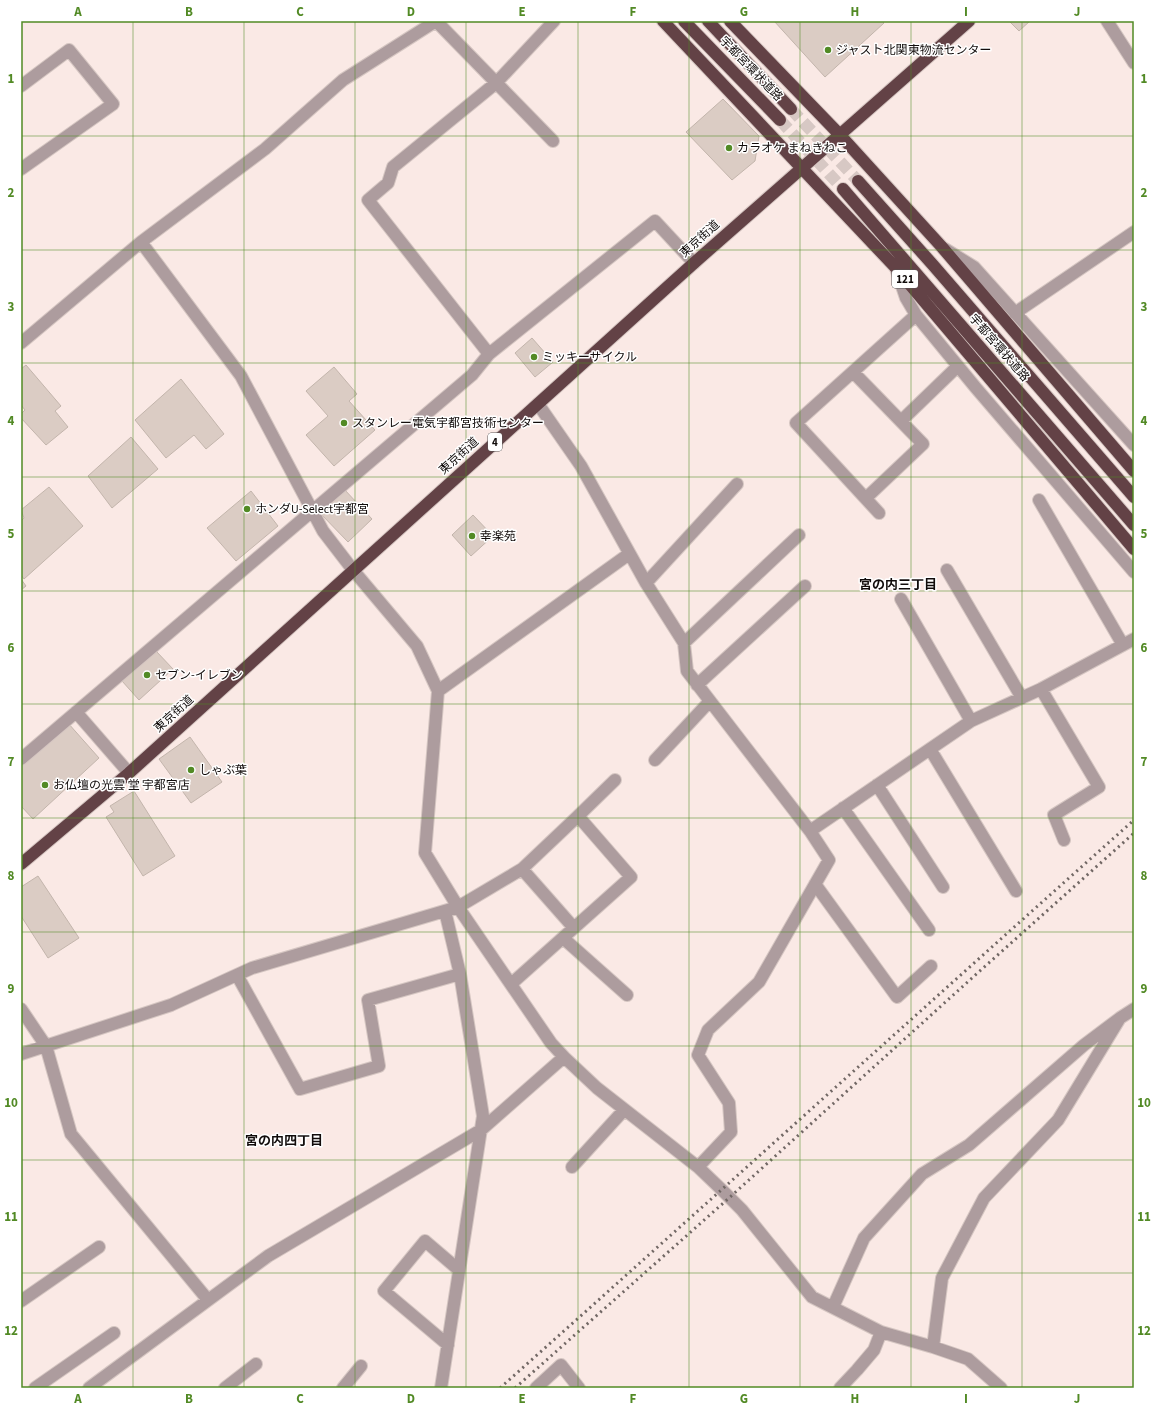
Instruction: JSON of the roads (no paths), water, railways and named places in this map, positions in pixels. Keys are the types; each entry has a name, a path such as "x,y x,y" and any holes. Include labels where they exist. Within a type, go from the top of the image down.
{"highway":[{"name":"121","path":"663,21 896,268 1134,549"},
{"name":"宇都宮環状道路","path":"684,21 780,120"},
{"name":"宇都宮環状道路","path":"708,21 792,109"},
{"path":"730,21 840,135 941,246 1134,472"},
{"name":"東京街道","path":"21,864 129,773 694,262 969,21"},
{"name":"宇都宮環状道路","path":"858,181 933,265 1134,497"},
{"name":"宇都宮環状道路","path":"843,189 1134,525"}],"street":[{"path":"21,343 141,242 265,149 343,80 436,21 496,84 554,141"},
{"path":"489,354 368,200 388,183 394,167 496,84 554,21"},
{"path":"1107,21 1134,62"},
{"path":"21,86 69,50 114,104 21,170"},
{"path":"21,759 472,375 489,354 655,221 694,262"},
{"path":"1015,313 1134,232"},
{"path":"141,242 241,376 323,531 353,570 418,646 438,691 425,853 458,907 551,1043 597,1088 698,1167 742,1210 812,1297 881,1332 968,1359 1001,1388"},
{"path":"941,246 974,267 1134,445"},
{"path":"896,268 906,298 916,315 1134,572"},
{"path":"879,513 796,424 916,315"},
{"path":"901,421 958,366"},
{"path":"853,372 923,444 866,498"},
{"path":"538,404 582,466 629,554 684,643 687,671 810,830 829,860 759,982 708,1030 698,1055 728,1102 731,1132 698,1167"},
{"path":"646,583 737,484"},
{"path":"810,830 971,721 1042,689 1129,642 1039,500"},
{"path":"684,643 800,535"},
{"path":"438,691 629,554"},
{"path":"947,570 1022,698"},
{"path":"698,685 805,586"},
{"path":"901,599 971,721"},
{"path":"1042,689 1099,787 1054,815 1064,840"},
{"path":"655,760 710,701"},
{"path":"76,712 129,773"},
{"path":"930,749 1016,891"},
{"path":"21,1054 171,1005 252,968 458,907 522,869 615,780"},
{"path":"877,784 943,887"},
{"path":"843,808 929,930"},
{"path":"511,984 631,877 578,816"},
{"path":"522,869 574,928"},
{"path":"815,884 897,997 931,966"},
{"path":"441,1388 483,1116 460,974 445,911"},
{"path":"563,938 627,995"},
{"path":"237,975 300,1089 379,1066 368,1000 460,974"},
{"path":"21,1009 46,1046 71,1134 208,1300"},
{"path":"833,1307 864,1238 922,1174 969,1145 1084,1045 1134,1009"},
{"path":"933,1347 942,1278 984,1198 1058,1120 1120,1018"},
{"path":"89,1388 268,1256 481,1130 564,1057"},
{"path":"572,1167 624,1110"},
{"path":"448,1345 384,1291 425,1241 459,1270"},
{"path":"21,1301 99,1247"},
{"path":"840,1388 874,1350 881,1332"},
{"path":"35,1388 114,1333"},
{"path":"225,1388 256,1364"},
{"path":"536,1388 561,1365 579,1388"},
{"path":"343,1388 361,1366"}],"tunnel":[{"path":"791,109 858,181"},
{"path":"780,120 843,189"}],"railway":[{"path":"500,1388 1134,820"},
{"path":"515,1388 729,1198 1134,833"}],"place":[{"name":"ジャスト北関東物流センター","path":"828,50"},
{"name":"カラオケ まねきねこ","path":"729,148"},
{"name":"ミッキーサイクル","path":"534,357"},
{"name":"スタンレー電気宇都宮技術センター","path":"344,423"},
{"name":"ホンダU-Select宇都宮","path":"247,509"},
{"name":"幸楽苑","path":"472,536"},
{"name":"セブン-イレブン","path":"147,675"},
{"name":"しゃぶ葉","path":"191,770"},
{"name":"お仏壇の光雲 堂 宇都宮店","path":"45,785"}],"district":[{"name":"宮の内三丁目","path":"898,585"},
{"name":"宮の内四丁目","path":"284,1141"}]}
